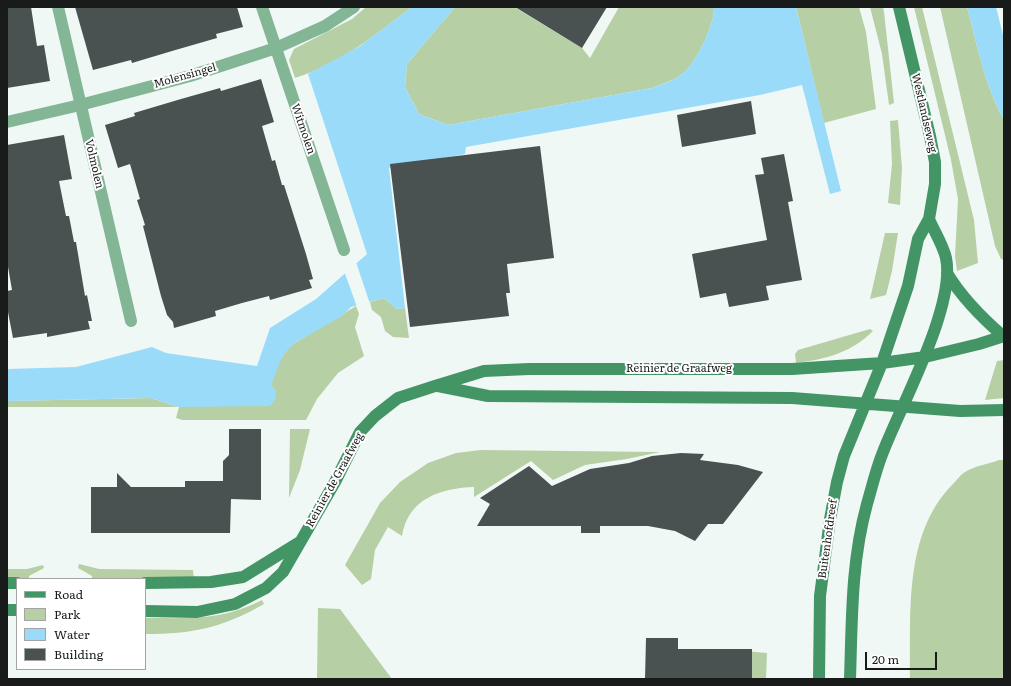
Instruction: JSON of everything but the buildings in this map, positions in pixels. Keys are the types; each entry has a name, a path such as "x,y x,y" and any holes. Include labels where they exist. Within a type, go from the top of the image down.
{"main road":[{"name":"Westlandseweg","path":"866,404 882,363 908,286 918,239 929,219 935,184 935,162 899,7"},
{"path":"850,679 852,597 856,550 867,505 882,454 925,356 944,299 947,273 946,258 929,219"},
{"path":"947,273 958,293 983,319 1004,336"},
{"path":"925,356 979,344 1004,336"},
{"name":"Reinier de Graafweg","path":"146,611 197,612 235,604 266,588 283,572 335,482 360,432 375,416 398,398 484,371 522,369 792,369 882,363 925,356"},
{"name":"Reinier de Graafweg","path":"435,386 488,396 792,398 902,406"},
{"name":"Buitenhofdreef","path":"818,679 820,596 830,519 844,456 866,404"},
{"path":"902,406 960,411 1004,410"},
{"name":"Reinier de Graafweg","path":"146,583 211,582 243,577 299,543"}],"street":[{"name":"Volmolen","path":"58,7 131,322"},
{"name":"Witmolen","path":"262,7 344,250"},
{"name":"Molensingel","path":"7,122 80,105 190,76 276,48 325,26 354,7"}],"green space":[{"path":"366,7 412,7 371,38 342,57 295,78 289,60 294,49 352,19"},
{"path":"455,7 514,7 582,48 590,58 619,7 714,7 708,34 698,54 681,75 671,81 652,88 448,125 419,114 405,87 407,64"},
{"path":"796,7 859,7 866,32 876,109 824,123"},
{"path":"870,7 883,7 884,12 894,103 889,105 882,54"},
{"path":"914,7 922,7 974,220 978,263 957,271 955,256 958,199 951,160"},
{"path":"940,7 967,7 987,79 997,107 1004,120 1004,260 1001,259 995,246"},
{"path":"898,120 902,168 900,205 888,203 892,164 890,121"},
{"path":"885,233 898,233 892,271 886,295 870,299"},
{"path":"384,298 397,309 405,308 409,338 393,337 385,331 381,317 372,310 370,302"},
{"path":"356,306 359,314 355,327 364,356 338,373 317,399 306,420 182,420 176,418 179,407 271,386 274,374 288,348"},
{"path":"870,329 873,331 865,339 847,350 828,357 796,363 795,354 798,350"},
{"path":"1004,360 1004,398 985,400 997,361"},
{"path":"151,398 179,407 7,407 7,401"},
{"path":"290,429 310,429 300,470 289,498"},
{"path":"481,450 660,452 627,459 585,465 553,480 531,461 474,497 474,487 439,493 419,504 411,512 402,536 388,527 375,550 371,579 362,585 345,565 380,503 400,482 428,463 456,453"},
{"path":"999,460 1004,460 1004,679 910,679 910,629 913,577 917,551 925,527 936,505 961,475 973,468"},
{"path":"79,564 99,569 193,570 194,579 92,578 92,576 78,568"},
{"path":"43,565 44,568 29,576 29,578 7,579 7,569 27,569"},
{"path":"262,600 264,604 234,619 207,628 178,633 146,634 146,618 205,617 232,612"},
{"path":"318,608 340,609 392,679 317,679"},
{"path":"733,650 767,653 766,679 733,679"}],"water":[{"path":"412,7 455,7 407,64 405,87 419,114 448,125 652,88 678,77 692,63 708,34 714,7 796,7 841,191 830,194 802,85 760,95 466,147 465,154 389,168 405,308 397,309 384,298 351,307 342,316 293,344 282,357 271,385 276,390 276,395 275,400 269,406 179,407 151,398 7,401 7,369 76,367 152,347 166,353 257,366 270,328 316,299 367,254 308,74 360,46"},
{"path":"967,7 996,7 1004,39 1004,120 997,107 987,79"}],"pier":[{"path":"356,262 370,304 357,307 344,271"}]}
